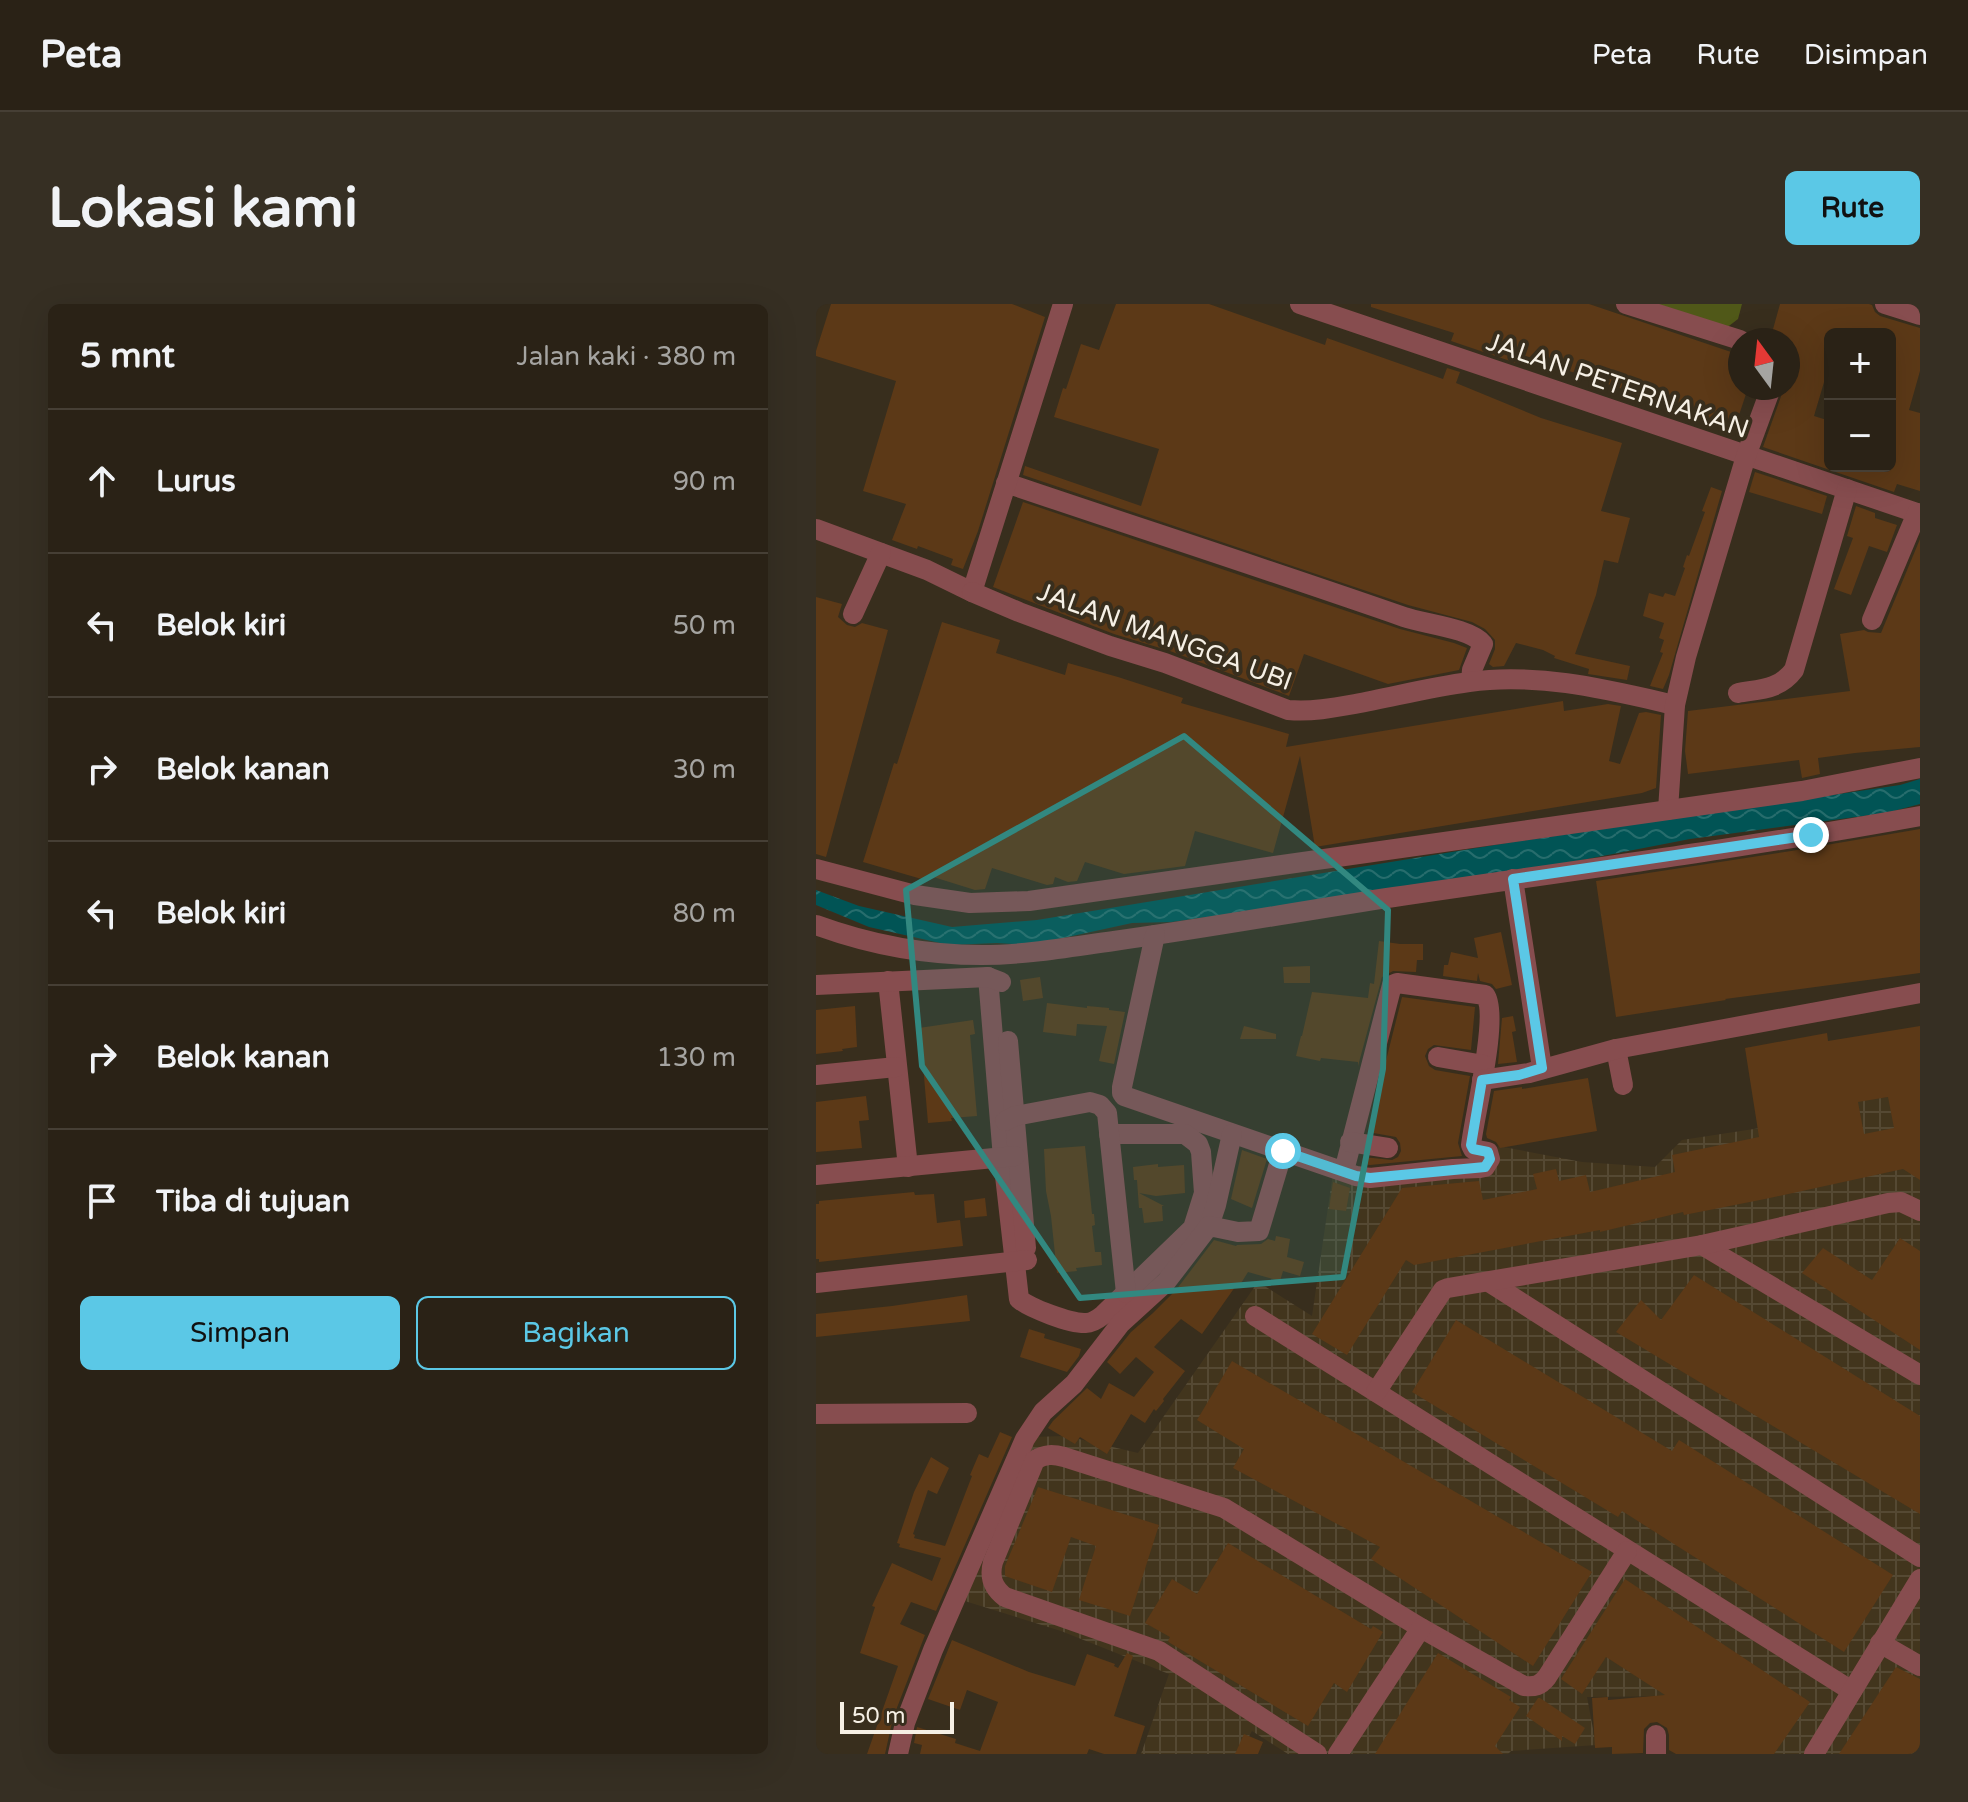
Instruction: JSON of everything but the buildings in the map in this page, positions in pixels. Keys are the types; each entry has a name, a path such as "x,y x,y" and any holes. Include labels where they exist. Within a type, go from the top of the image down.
{"street":[{"path":"972,592 1063,304"},
{"name":"JALAN PETERNAKAN","path":"1300,304 1919,514"},
{"path":"1626,304 1728,336"},
{"path":"1885,304 1920,315"},
{"path":"1668,810 1675,705 1686,657 1746,456 1767,400"},
{"path":"1006,483 1408,619 1481,640 1483,644 1472,670 1471,681"},
{"path":"1738,693 1776,686 1794,670 1847,489"},
{"path":"1872,620 1919,514"},
{"name":"JALAN MANGGA UBI","path":"816,529 947,579 1019,612 1288,710 1313,711 1339,707 1471,681 1542,681 1598,688 1675,705"},
{"path":"853,614 881,553"},
{"path":"816,869 915,895 970,903 1029,901 1802,791 1920,768"},
{"path":"816,925 865,939 946,954 1024,953 1920,816"},
{"path":"1513,879 1542,1068"},
{"path":"1155,935 1122,1093 1124,1096 1356,1176 1370,1178 1485,1167 1490,1159 1488,1152 1473,1149 1471,1145 1490,1012 1485,995 1394,984 1344,1171"},
{"path":"816,985 988,977 1008,1119 1021,1262 1019,1299 1034,1308 1085,1323 1103,1315 1193,1228 1204,1198 1201,1152 1198,1144 1185,1134 1109,1134"},
{"path":"888,981 908,1167"},
{"path":"1438,1057 1483,1072 1519,1075 1616,1049 1920,993"},
{"path":"1616,1049 1623,1085"},
{"path":"816,1075 896,1067"},
{"path":"1008,1119 1090,1102 1100,1105 1107,1113 1126,1293"},
{"path":"898,1754 905,1723 933,1650 1025,1439 1043,1412 1074,1384 1121,1323 1166,1282 1209,1226 1232,1134"},
{"path":"1350,1142 1388,1148"},
{"path":"1209,1226 1238,1232 1259,1231 1283,1151"},
{"path":"816,1175 1011,1156"},
{"path":"1376,1392 1443,1290 1702,1245 1888,1203 1901,1202 1920,1211"},
{"path":"1702,1245 1920,1375"},
{"path":"816,1283 1021,1262"},
{"path":"1489,1282 1920,1557"},
{"path":"1255,1316 1852,1691"},
{"path":"816,1414 967,1413"},
{"path":"1317,1754 1159,1651 1005,1597 997,1591 991,1572 993,1562 1035,1460 1043,1455 1054,1455 1224,1508 1421,1628 1524,1686 1535,1687 1543,1683 1627,1551"},
{"path":"1814,1754 1920,1579"},
{"path":"1338,1754 1421,1628"},
{"path":"1880,1643 1920,1666"}],"highlighted area":[{"path":"1184,736 1388,910 1383,1069 1343,1277 1080,1298 922,1066 906,890"}],"shaded area":[{"path":"1920,1093 1920,1754 1679,1754 1675,1696 1587,1697 1596,1745 1511,1751 1508,1754 1288,1754 1252,1731 1239,1754 1141,1754 1169,1674 1061,1631 955,1598 1032,1437 1066,1436 1138,1453 1258,1282 1312,1316 1334,1167 1365,1179 1491,1166 1498,1146 1582,1162 1655,1167 1682,1140 1819,1119 1830,1104"}],"green space":[{"path":"1642,304 1742,304 1738,319 1725,329"}],"water":[{"path":"1920,779 1920,804 1886,813 1690,839 1490,878 1171,922 1132,923 1031,945 949,945 869,927 816,905 816,890 859,906 952,927 1037,920 1513,842 1900,785"}],"route":[{"path":"1283,1151 1370,1178 1485,1167 1490,1159 1488,1152 1473,1149 1471,1145 1482,1080 1542,1068 1513,879 1811,835"}]}
